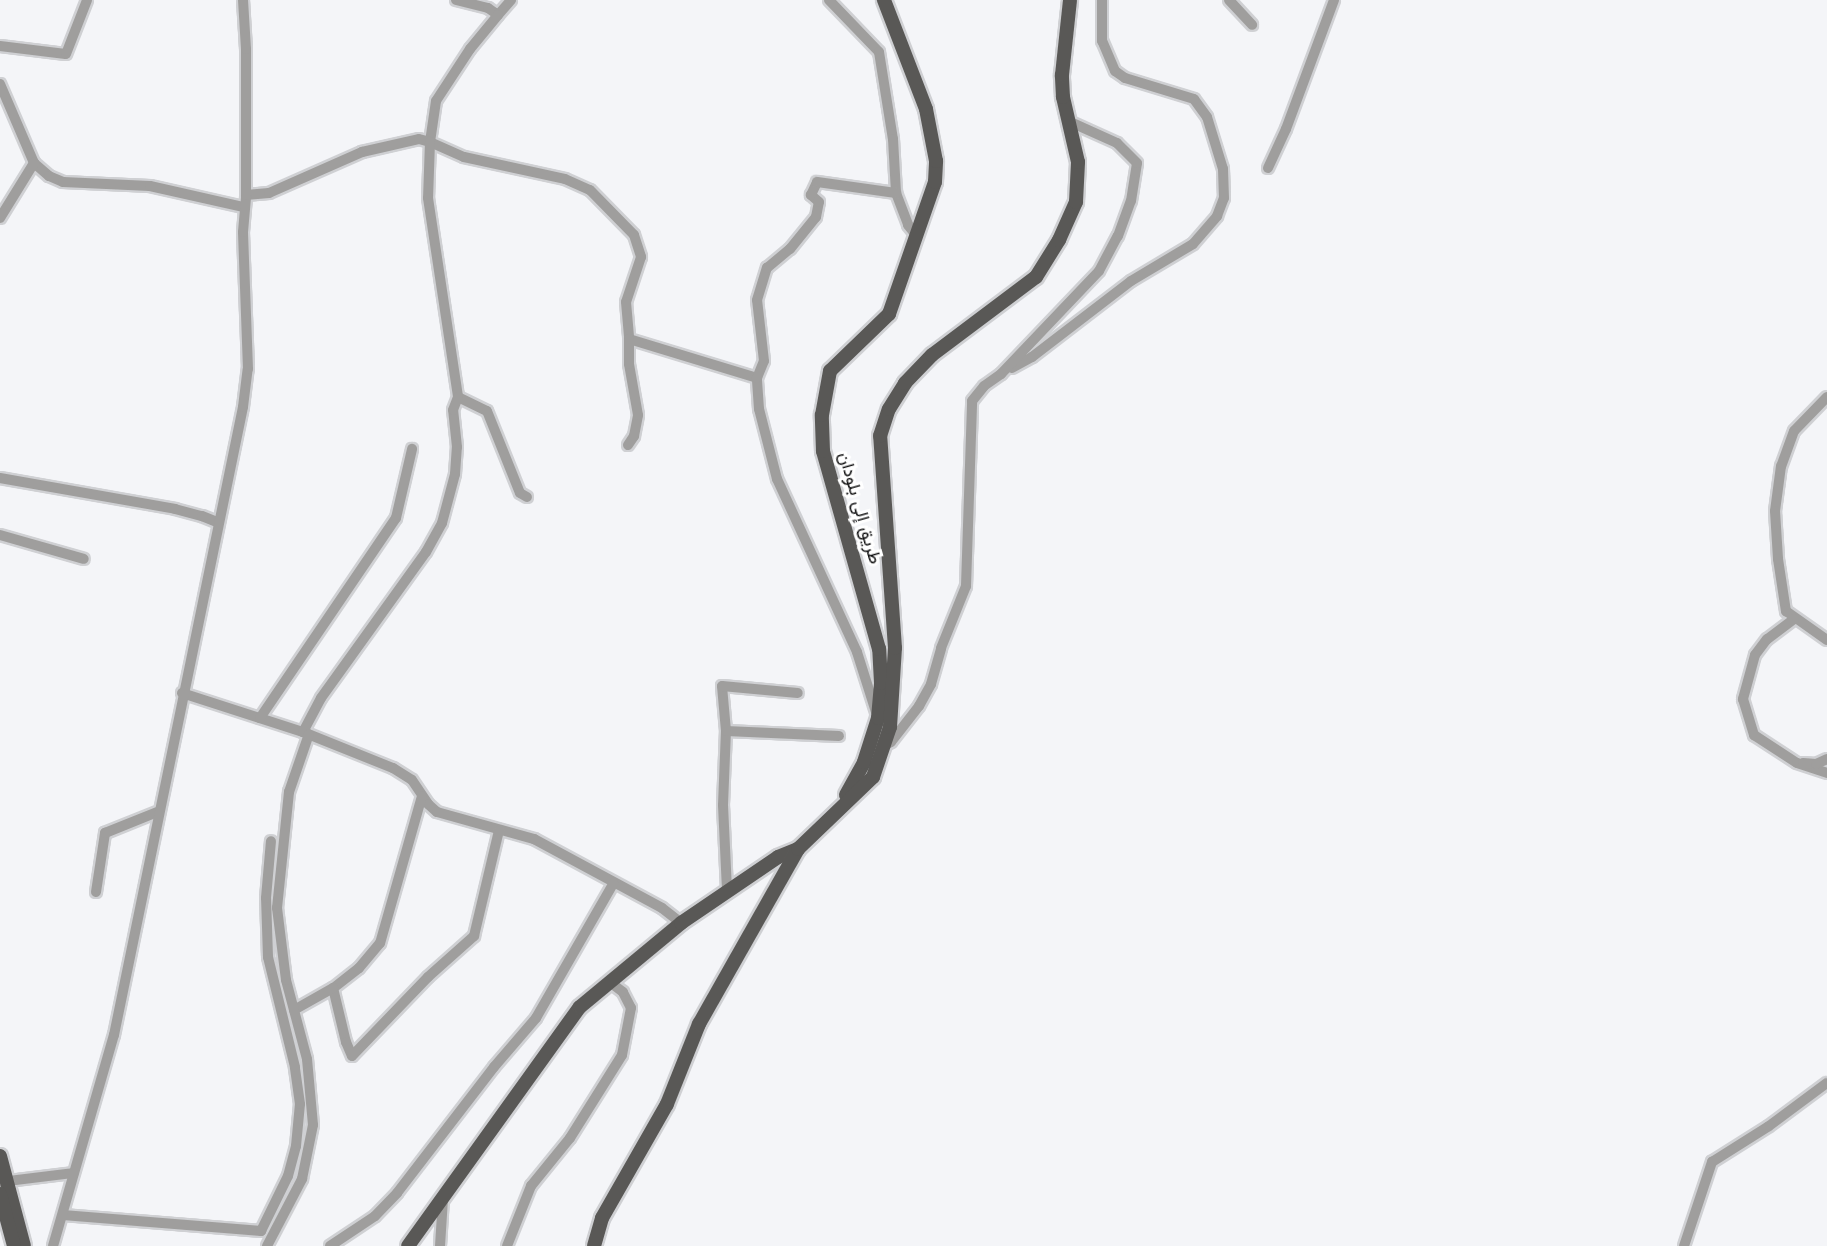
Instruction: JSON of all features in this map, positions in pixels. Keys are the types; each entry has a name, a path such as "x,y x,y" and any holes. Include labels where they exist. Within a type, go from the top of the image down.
{"main road":[{"name":"طريق إلى بلودان","path":"840,806 864,762 878,718 881,683 879,649 823,451 822,415 830,371 888,314 935,182 936,161 926,109 884,0"},
{"path":"594,1246 602,1218 667,1104 699,1024 719,985 798,849 873,777 890,727 895,648 880,436 889,409 905,383 932,355 1036,277 1059,240 1076,202 1078,162 1068,121 1062,75 1070,0"},
{"path":"408,1246 580,1007 681,923 778,857 798,849"},
{"path":"586,1246 604,1198 645,1141"},
{"path":"0,1156 2,1212 14,1246"},
{"path":"2,1186 24,1246"}],"street":[{"path":"0,46 66,54 87,0"},
{"path":"52,1246 114,1035 182,693 201,625 248,369 246,49 243,0"},
{"path":"456,0 488,8 498,15"},
{"path":"267,1246 302,1179 313,1125 307,1059 286,980 277,908 289,792 306,733 321,698 426,552 442,523 455,474 457,447 453,410 458,397 428,198 430,142 436,101 470,49 511,0"},
{"path":"829,0 879,52 893,139 896,193 908,225 916,235"},
{"path":"884,746 891,742 919,706 931,684 941,648 966,586 972,401 984,386 1032,357 1131,281 1193,244 1217,216 1224,198 1223,170 1207,117 1194,99 1125,79 1115,71 1102,41 1102,0"},
{"path":"1229,0 1252,25"},
{"path":"1268,168 1286,130 1334,0"},
{"path":"0,84 34,163 62,182 150,186 245,201 362,152 419,139 464,157 580,184 614,212 634,235 641,257 626,302 629,364 638,415 634,436 628,445"},
{"path":"1001,374 1099,271 1118,236 1131,201 1137,163 1118,143 1068,121"},
{"path":"0,218 34,163"},
{"path":"878,718 857,652 777,480 759,409 757,378 764,360 758,324 760,282 766,268 790,249 816,218 819,202 811,195 817,182 836,182 896,193"},
{"path":"629,339 757,378"},
{"path":"458,397 487,411 520,493 527,497"},
{"path":"1827,397 1794,431 1777,487 1775,536 1786,611 1827,640"},
{"path":"260,718 396,518 412,449"},
{"path":"0,478 175,509 219,523"},
{"path":"0,535 84,559"},
{"path":"1794,619 1767,639 1755,654 1743,699 1755,735 1797,763 1827,773"},
{"path":"727,890 723,805 726,731 722,686 798,693"},
{"path":"182,693 306,733 393,768 412,780 437,812 534,839 613,884 662,908 681,923"},
{"path":"726,731 839,736"},
{"path":"1797,763 1816,764 1827,759"},
{"path":"294,1010 333,988 359,968 380,943 422,796"},
{"path":"96,892 105,833 158,812"},
{"path":"333,988 352,1056 428,977 474,936 499,830"},
{"path":"63,1215 261,1231 288,1176 296,1146 300,1104 295,1068 268,957 266,898 271,841"},
{"path":"330,1246 375,1216 397,1193 483,1085 494,1066 536,1018 613,884"},
{"path":"507,1246 531,1186 570,1138 622,1055 631,1008 623,992 611,983"},
{"path":"1684,1246 1712,1162 1769,1126 1827,1083"},
{"path":"2,1186 74,1173"},
{"path":"440,1246 443,1198"}]}
